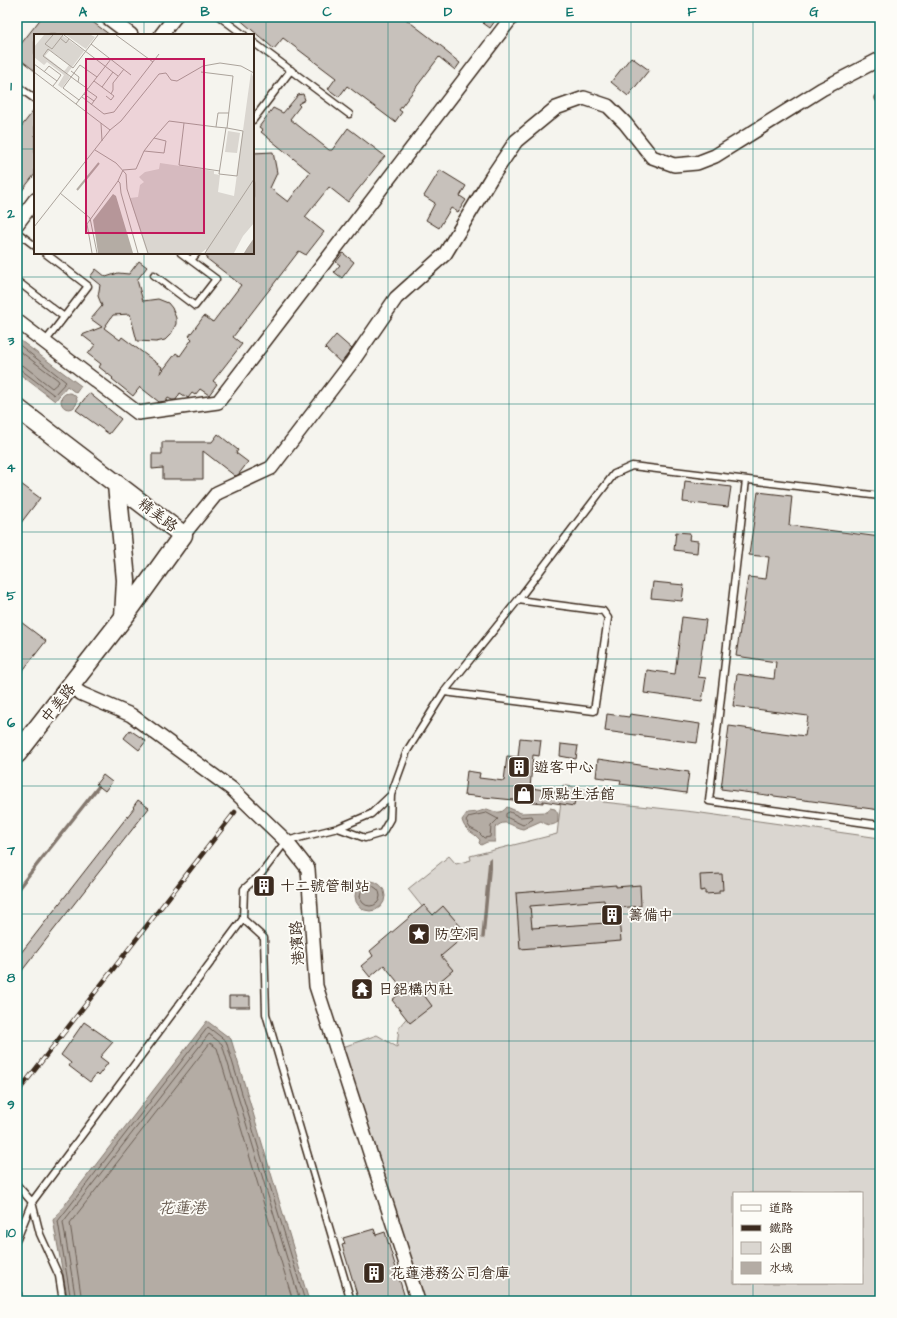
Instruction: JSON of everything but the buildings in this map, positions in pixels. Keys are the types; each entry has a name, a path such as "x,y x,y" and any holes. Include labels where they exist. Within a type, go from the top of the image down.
{"main road":[{"name":"精美路","path":"17,408 183,535 83,671"},
{"path":"117,485 126,580 124,617"},
{"name":"中美路","path":"17,754 83,671"}],"street":[{"path":"107,17 130,34"},
{"path":"163,34 175,17"},
{"path":"17,321 138,413 218,402 508,19"},
{"path":"183,535 217,493 271,468 352,362 396,298 445,254 491,178 516,141 556,108 584,98 608,106 626,123 652,157 674,165 697,163 714,156 822,89 880,59"},
{"path":"17,224 34,201"},
{"name":"港濱路","path":"71,687 82,694 131,715 232,789 286,841 308,869 316,986 418,1301"}],"lane":[{"path":"220,17 243,34"},
{"path":"254,43 349,114"},
{"path":"254,119 291,70"},
{"path":"17,86 34,98"},
{"path":"17,232 34,245"},
{"path":"45,342 88,286 46,254"},
{"path":"154,275 195,306 216,279 183,254"},
{"path":"191,260 196,254"},
{"path":"17,282 64,317"},
{"path":"338,828 365,838 382,832 390,819 391,795 407,751 444,692 518,600 614,474 632,466 880,496"},
{"path":"746,480 710,801 880,825"},
{"path":"444,692 594,711 608,618 603,611 518,600"},
{"path":"17,1238 32,1202 243,919 244,889 261,874 286,841 300,839 338,828 371,814 391,795"},
{"path":"243,919 264,938 266,1014 351,1301"},
{"path":"17,1185 32,1202 40,1234 59,1276 63,1301"},
{"path":"17,1289 19,1301"}],"green space":[{"path":"563,785 603,793 603,802 694,812 880,838 880,1301 417,1301 340,1048 377,1035 397,1047 399,1027 415,1008 444,934 408,889 449,856 456,864 471,860 470,856 557,834"}],"water":[{"path":"17,338 81,386 76,393 67,386 55,401 17,372"},
{"path":"69,393 75,395 77,401 75,407 69,409 63,407 61,401 63,395"},
{"path":"507,807 521,813 547,812 550,808 555,809 558,814 558,822 553,825 549,825 541,821 523,829 502,823 495,828 495,842 487,842 481,845 479,843 480,840 463,824 462,820 467,813 487,809 500,812 505,810"},
{"path":"370,881 380,886 385,896 380,906 370,911 360,906 355,896 360,886"},
{"name":"花蓮港","path":"207,1021 231,1039 309,1301 68,1301 53,1220"}],"waterway":[{"path":"17,890 99,786"},
{"path":"483,937 490,860"}],"railway":[{"path":"17,1093 235,812"}],"place":[{"name":"遊客中心","path":"519,767"},
{"name":"原點生活館","path":"524,794"},
{"name":"十二號管制站","path":"264,886"},
{"name":"籌備中","path":"612,915"},
{"name":"防空洞","path":"419,934"},
{"name":"日鋁構內社","path":"362,989"},
{"name":"花蓮港務公司倉庫","path":"374,1273"}]}
